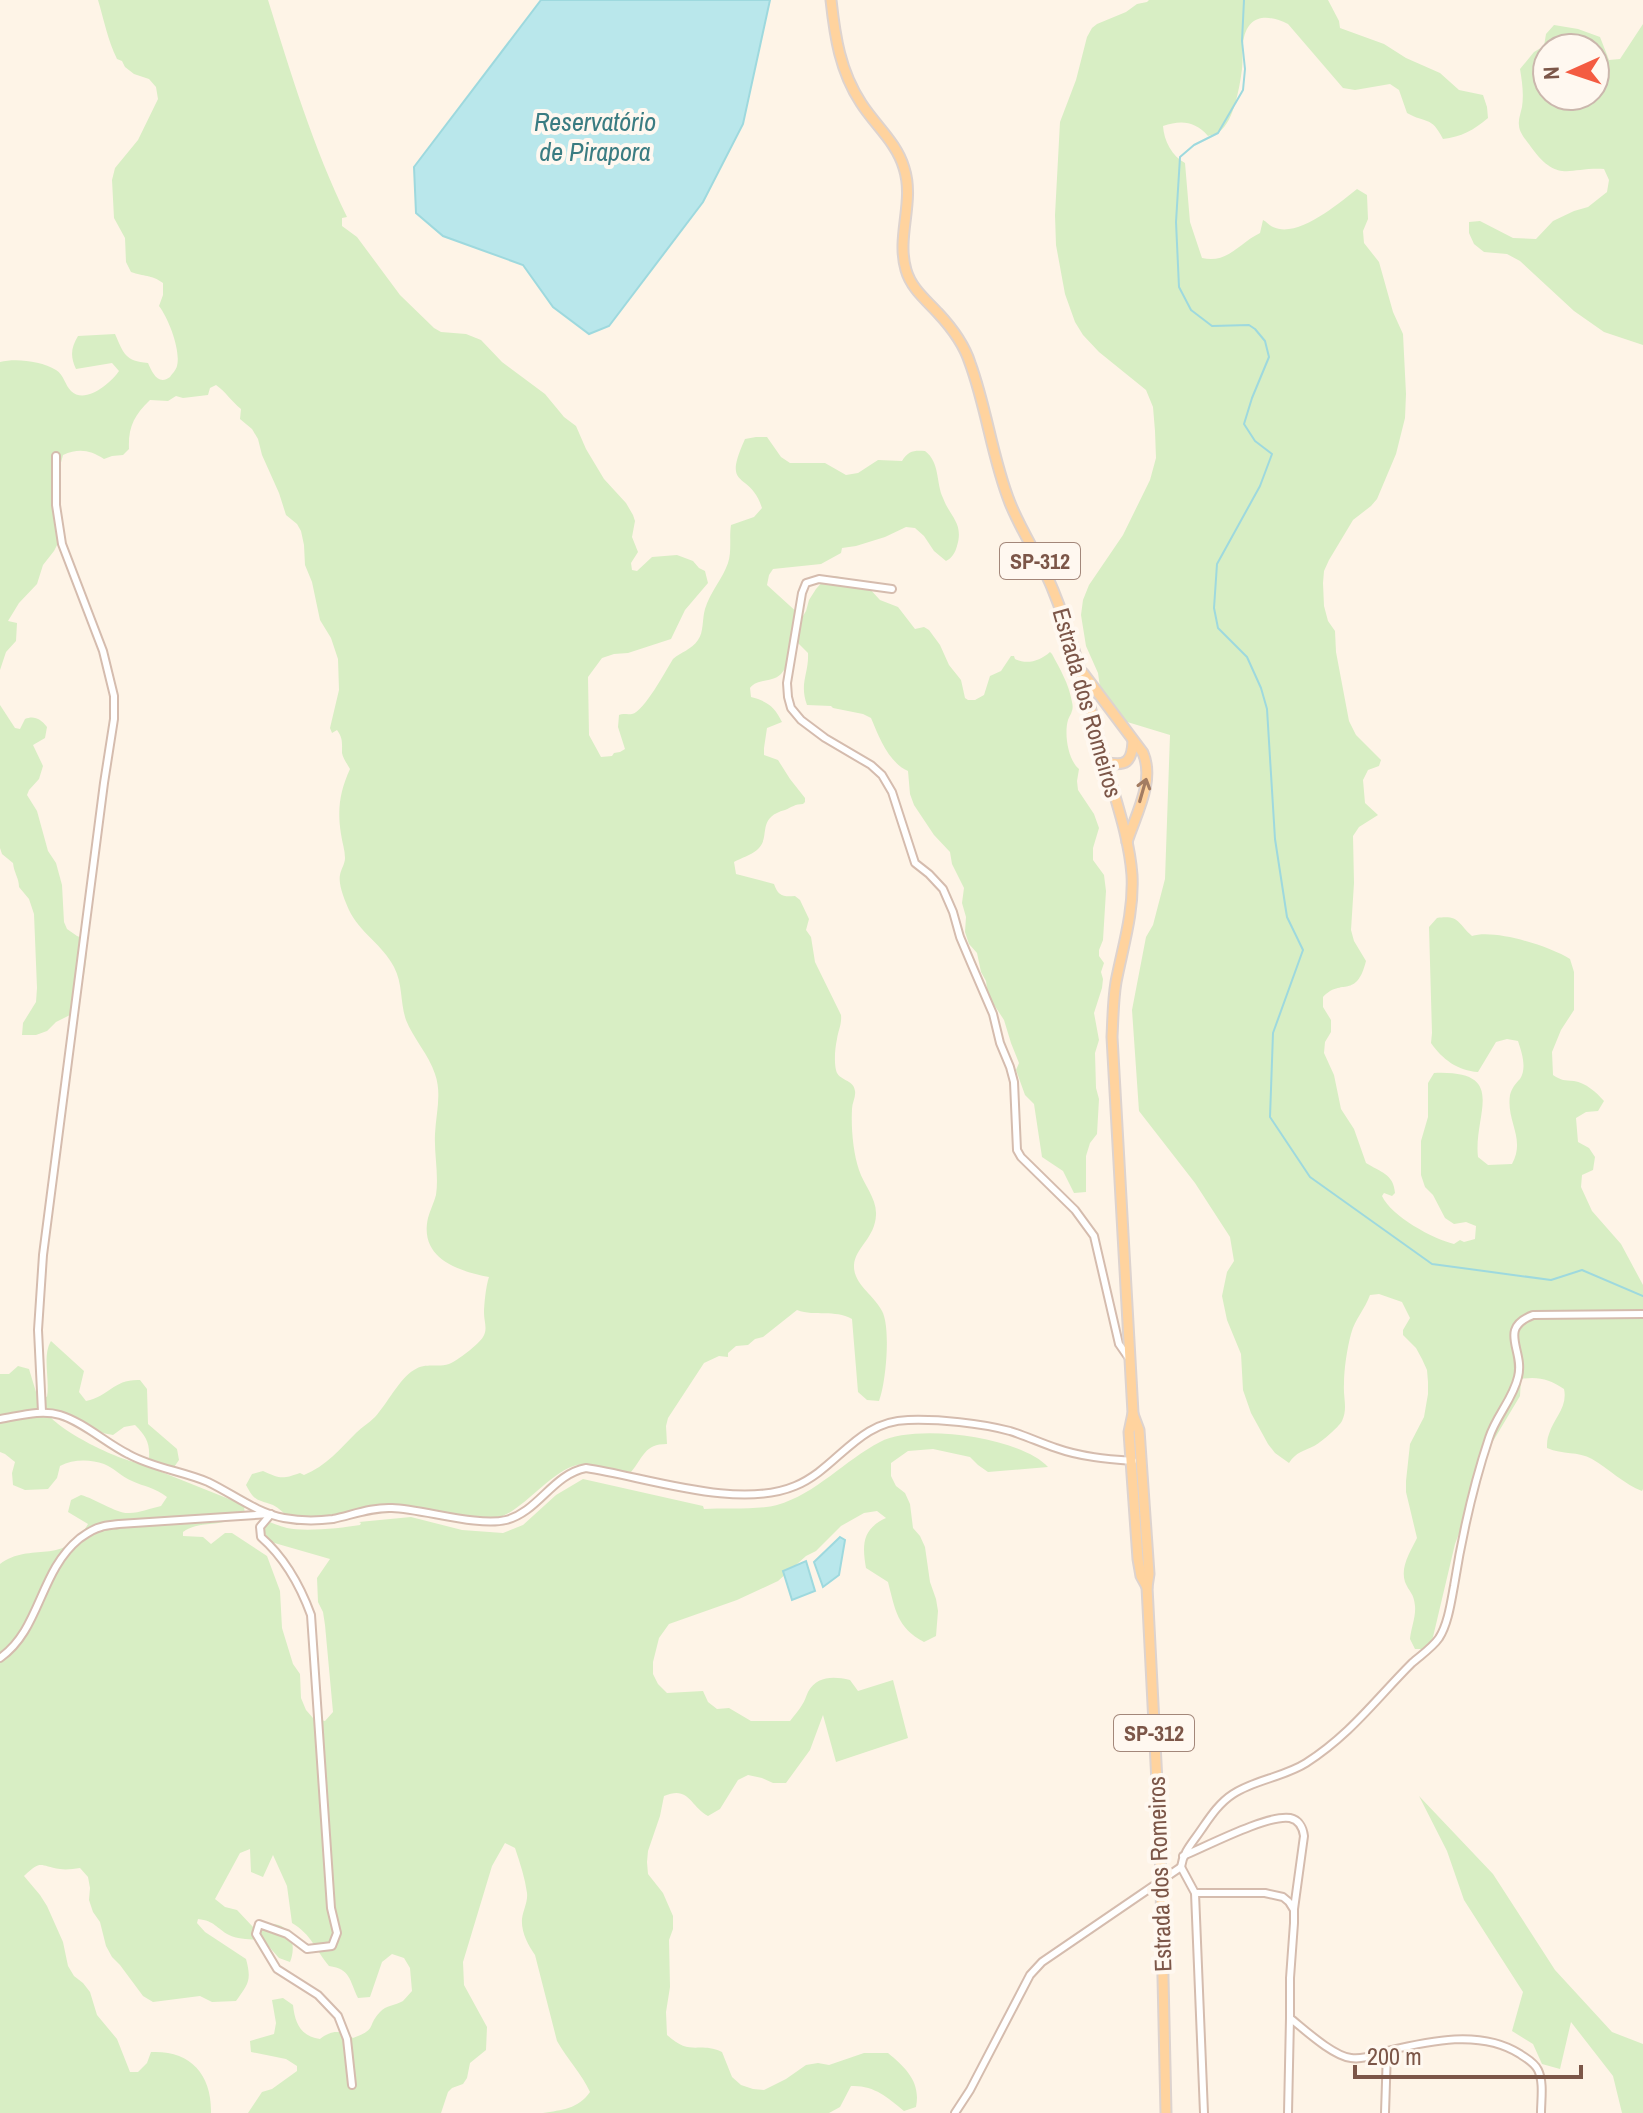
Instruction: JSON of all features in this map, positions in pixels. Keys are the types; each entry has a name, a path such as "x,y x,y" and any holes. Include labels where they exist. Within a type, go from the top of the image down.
{"main road":[{"name":"Estrada dos Romeiros","path":"831,0 838,55 847,78 861,103 902,159 906,173 909,189 903,246 906,272 923,298 959,338 966,352 1006,491 1021,528 1054,591 1079,667 1127,842 1132,883 1130,921 1116,983 1112,1037 1133,1413 1129,1432 1136,1461 1138,1559 1147,1587 1161,1880 1166,2113"},
{"path":"1079,667 1143,753 1147,763 1147,785 1127,842"},
{"path":"1105,762 1127,763 1133,741"}],"street":[{"path":"42,1412 38,1330 44,1241 114,719 114,696 103,651 62,544 56,505 56,456"},
{"path":"892,589 819,579 806,583 790,668 788,697 791,708 825,738 882,775 892,792 915,863 943,889 993,1014 1010,1067 1014,1082 1017,1150 1075,1210 1094,1236 1119,1344 1130,1359"},
{"path":"1204,2113 1195,1893 1181,1867 1183,1856 1221,1804 1235,1792 1304,1764 1341,1738 1440,1637 1451,1603 1461,1543 1490,1434 1519,1376 1520,1357 1514,1340 1517,1325 1533,1315 1643,1314"},
{"path":"0,1419 42,1412 60,1415 144,1462 210,1483 271,1514 311,1520 390,1508 504,1521 527,1509 575,1470 586,1468 731,1494 781,1491 797,1486 817,1473 856,1438 890,1422 906,1420 978,1425 1011,1431 1085,1456 1136,1461"},
{"path":"0,1658 13,1649 24,1633 55,1566 68,1549 88,1532 101,1526 119,1524 271,1514"},
{"path":"271,1514 260,1527 261,1537 274,1548 301,1587 311,1615 331,1908 337,1933 332,1946 307,1949 287,1934 259,1924 256,1934 277,1969 318,1995 338,2016 347,2039 352,2085"},
{"path":"1183,1856 1267,1821 1289,1818 1298,1822 1303,1829 1294,1910 1288,2113"},
{"path":"955,2113 1030,1975 1042,1962 1181,1867"},
{"path":"1195,1893 1276,1895 1289,1902 1294,1910"},
{"path":"1290,2018 1338,2054 1349,2058 1361,2059 1436,2041 1492,2041 1514,2050 1537,2068 1541,2077 1541,2113"},
{"path":"1385,2113 1387,2051"}],"green space":[{"path":"98,0 268,0 313,137 347,217 342,218 342,226 357,237 400,295 434,328 481,340 502,362 545,394 576,426 604,479 633,515 632,537 638,552 631,563 632,570 637,571 652,557 677,555 693,561 705,571 708,583 685,610 671,639 602,658 588,677 589,735 601,757 612,756 625,749 618,727 619,715 637,712 673,659 698,640 707,603 728,563 731,525 754,517 762,508 757,496 737,474 738,456 745,439 767,437 781,457 790,463 825,463 846,475 858,473 878,460 902,461 912,452 925,451 933,461 943,498 959,531 956,549 946,561 915,528 906,527 885,537 842,548 841,553 821,564 773,569 767,585 800,615 803,616 809,600 824,580 835,576 859,581 880,600 898,607 915,629 924,627 929,630 961,680 968,700 984,695 990,676 1001,671 1011,656 1029,662 1050,652 1052,654 1071,695 1073,707 1067,726 1068,746 1072,760 1079,769 1078,790 1099,828 1093,860 1104,875 1106,891 1103,940 1099,950 1104,963 1101,972 1103,979 1094,1013 1099,1040 1095,1053 1099,1099 1097,1134 1086,1156 1086,1192 1074,1193 1063,1171 1042,1157 1034,1104 1025,1095 1016,1070 1019,1063 1004,1020 991,1000 977,953 969,944 965,932 964,888 952,864 950,852 914,805 908,771 890,756 871,718 831,706 807,705 804,684 808,653 798,643 781,674 750,688 751,697 770,705 782,722 767,728 764,755 778,760 805,802 770,818 761,845 755,852 734,862 736,874 774,884 782,895 795,896 800,900 809,919 806,930 811,937 815,962 841,1015 835,1050 836,1070 854,1087 852,1124 855,1156 876,1209 875,1223 854,1265 857,1278 885,1319 886,1356 879,1401 867,1400 858,1392 852,1319 838,1314 797,1310 763,1337 748,1345 736,1346 728,1357 719,1356 704,1363 668,1418 667,1444 654,1446 645,1452 631,1472 590,1464 577,1465 556,1475 505,1515 483,1519 397,1507 327,1519 300,1519 257,1499 246,1485 252,1474 263,1471 285,1477 300,1473 304,1475 319,1467 375,1417 398,1385 414,1370 423,1366 449,1364 473,1348 485,1331 484,1305 489,1277 453,1266 435,1253 429,1243 428,1218 437,1187 437,1081 406,1020 394,967 353,918 341,888 340,875 345,858 339,808 350,769 343,755 340,736 337,730 332,733 330,728 339,690 338,659 331,638 320,620 305,565 301,531 286,515 258,439 240,419 241,409 220,388 216,385 210,388 208,395 176,396 168,401 150,400 133,422 129,449 123,455 104,459 89,452 74,451 63,455 57,478 59,541 43,565 37,584 19,603 8,621 17,623 16,641 6,652 0,670 0,362 13,360 43,364 56,370 71,391 83,395 97,391 119,371 112,363 76,369 72,352 78,336 115,334 126,355 148,363 162,380 170,377 178,360 173,335 159,306 163,283 131,272 126,262 125,238 114,218 112,180 115,168 138,140 158,99 156,87 149,79 134,74 117,59"},
{"path":"1149,0 1328,0 1340,28 1384,44 1440,73 1459,90 1483,95 1487,107 1488,118 1478,126 1461,135 1443,139 1431,123 1407,113 1399,90 1390,84 1355,90 1343,88 1288,24 1265,18 1253,22 1245,34 1238,93 1224,127 1208,136 1187,123 1163,126 1170,148 1185,163 1190,222 1202,258 1219,258 1233,252 1260,233 1263,220 1273,227 1294,228 1318,218 1357,189 1367,195 1368,219 1363,231 1364,243 1379,262 1393,312 1403,334 1405,418 1396,454 1377,499 1353,520 1329,560 1323,583 1324,606 1335,631 1349,721 1356,735 1381,760 1379,766 1368,770 1363,780 1365,803 1378,815 1359,827 1353,836 1351,930 1366,961 1358,980 1336,988 1323,997 1323,1007 1331,1020 1331,1032 1325,1042 1324,1053 1334,1075 1341,1109 1354,1129 1366,1163 1392,1182 1395,1193 1392,1196 1384,1193 1382,1196 1394,1211 1424,1232 1445,1241 1454,1244 1460,1240 1475,1239 1476,1226 1466,1222 1454,1224 1445,1218 1421,1175 1421,1141 1428,1117 1428,1083 1434,1073 1458,1074 1472,1079 1480,1087 1483,1098 1478,1157 1488,1165 1512,1164 1517,1146 1510,1095 1522,1075 1523,1060 1518,1041 1507,1039 1496,1042 1478,1072 1471,1071 1451,1063 1431,1043 1429,927 1437,918 1450,918 1458,921 1472,936 1482,934 1522,940 1570,959 1574,972 1574,1010 1552,1052 1553,1075 1583,1084 1604,1101 1598,1111 1586,1112 1576,1118 1578,1142 1589,1148 1595,1157 1593,1170 1582,1175 1581,1187 1592,1211 1621,1244 1643,1285 1642,1491 1587,1457 1547,1448 1547,1439 1564,1401 1564,1389 1543,1379 1521,1379 1520,1396 1480,1463 1428,1649 1415,1649 1410,1639 1415,1606 1405,1582 1404,1570 1417,1538 1406,1492 1410,1444 1424,1417 1428,1382 1422,1359 1403,1335 1410,1318 1402,1302 1379,1294 1370,1295 1355,1324 1346,1359 1345,1412 1340,1424 1289,1463 1275,1453 1251,1413 1243,1390 1241,1354 1227,1320 1222,1296 1227,1272 1234,1261 1230,1237 1195,1183 1139,1111 1132,1010 1146,937 1153,925 1165,879 1170,735 1124,721 1102,701 1098,673 1086,646 1081,615 1089,585 1123,535 1150,480 1156,458 1153,407 1146,390 1099,352 1075,322 1065,294 1056,245 1055,215 1060,122 1076,80 1087,37 1097,24"},
{"path":"1643,24 1643,345 1604,332 1574,311 1520,261 1507,254 1484,252 1474,244 1469,233 1469,222 1480,221 1513,238 1536,239 1553,221 1588,207 1607,192 1609,180 1604,169 1556,170 1540,158 1525,140 1519,123 1523,97 1520,69 1531,56 1531,112 1611,112 1611,60 1620,59"},
{"path":"1554,25 1586,32 1548,32"},
{"path":"0,705 15,728 20,729 25,719 31,717 47,727 45,738 33,745 43,766 39,779 27,795 37,811 48,851 56,863 62,885 64,922 67,929 87,940 76,1012 36,1035 22,1035 23,1023 36,1002 34,914 29,899 19,887 13,863 2,854 0,848"},
{"path":"51,1341 84,1371 79,1392 86,1401 124,1382 140,1380 147,1389 148,1424 177,1449 179,1460 172,1470 160,1467 149,1458 146,1440 135,1425 124,1427 113,1435 105,1434 58,1411 47,1413 63,1428 104,1451 244,1505 245,1517 192,1527 183,1532 183,1536 203,1537 211,1544 225,1533 232,1533 267,1556 280,1591 282,1628 293,1664 300,1674 301,1698 313,1718 325,1721 333,1712 317,1578 330,1559 271,1542 264,1532 262,1520 287,1528 313,1530 411,1517 462,1530 503,1533 523,1525 556,1495 583,1479 703,1506 704,1509 770,1507 805,1493 880,1442 896,1436 918,1434 967,1436 992,1441 1035,1457 1048,1467 988,1472 970,1457 933,1449 908,1451 891,1463 891,1476 896,1486 905,1493 910,1504 913,1528 925,1547 936,1599 936,1636 924,1642 903,1624 895,1609 888,1582 866,1568 864,1552 868,1533 886,1518 877,1511 864,1513 841,1526 778,1581 737,1600 669,1624 659,1638 653,1662 653,1674 667,1693 703,1691 708,1702 717,1709 729,1708 751,1721 790,1721 812,1687 826,1678 850,1680 858,1691 893,1680 908,1738 836,1762 823,1715 810,1750 786,1783 773,1783 748,1775 738,1780 720,1809 708,1816 684,1795 672,1793 664,1796 647,1862 648,1874 663,1893 673,1916 669,1940 667,2035 688,2047 722,2052 732,2077 741,2085 764,2090 806,2065 829,2065 864,2053 888,2053 906,2070 914,2083 916,2107 904,2111 873,2090 851,2086 840,2107 829,2113 543,2113 575,2105 590,2092 557,2041 535,1955 523,1929 527,1896 524,1876 515,1848 505,1843 492,1866 463,1962 464,1985 487,2027 486,2050 470,2063 463,2084 448,2092 441,2113 248,2113 262,2092 272,2089 297,2071 297,2066 286,2059 251,2052 250,2041 274,2034 276,2023 272,2000 283,1998 293,2005 297,2023 308,2035 320,2039 336,2032 353,2038 369,2030 382,2010 403,2001 412,1991 410,1968 404,1958 392,1954 382,1962 370,1997 358,1998 345,1973 329,1966 309,1937 292,1923 287,1886 273,1855 263,1877 251,1872 250,1849 240,1853 215,1899 225,1907 237,1910 253,1927 274,1924 285,1929 291,1938 293,1950 290,1962 279,1958 263,1940 233,1937 212,1923 198,1919 197,1923 205,1932 246,1959 248,1982 236,2001 212,2002 200,1996 153,2002 143,1996 106,1946 100,1922 89,1900 88,1877 80,1868 41,1865 24,1876 47,1906 63,1942 68,1966 90,1992 97,2015 117,2039 130,2072 138,2072 147,2063 151,2052 165,2052 187,2060 203,2076 208,2087 211,2113 0,2113 0,1564 23,1554 58,1549 79,1537 88,1524 68,1512 71,1500 81,1495 129,1513 161,1506 167,1497 104,1464 87,1461 60,1466 57,1478 48,1489 25,1490 13,1485 15,1462 0,1452 0,1374 9,1374 18,1366 29,1369 36,1392 47,1397 47,1354"},
{"path":"1419,1796 1493,1874 1555,1970 1612,2032 1643,2044 1643,2113 1622,2113 1613,2076 1571,2022 1560,2069 1542,2064 1533,2044 1512,2031 1523,1992 1464,1900 1447,1851"}],"water":[{"name":"Reservatório de Pirapora","path":"541,0 770,0 743,124 703,202 609,326 589,334 553,307 523,265 443,236 416,213 414,167"},
{"path":"840,1537 845,1540 839,1575 823,1587 814,1562"},
{"path":"806,1561 815,1591 792,1600 783,1571"}],"waterway":[{"path":"1244,0 1243,90 1218,133 1194,145 1180,157 1176,222 1179,287 1191,310 1212,326 1249,325 1265,341 1269,357 1244,424 1255,441 1272,454 1260,486 1217,564 1214,608 1218,628 1247,657 1267,709 1275,839 1287,917 1303,950 1273,1033 1270,1117 1310,1177 1432,1264 1551,1280 1582,1270 1643,1296"}]}
